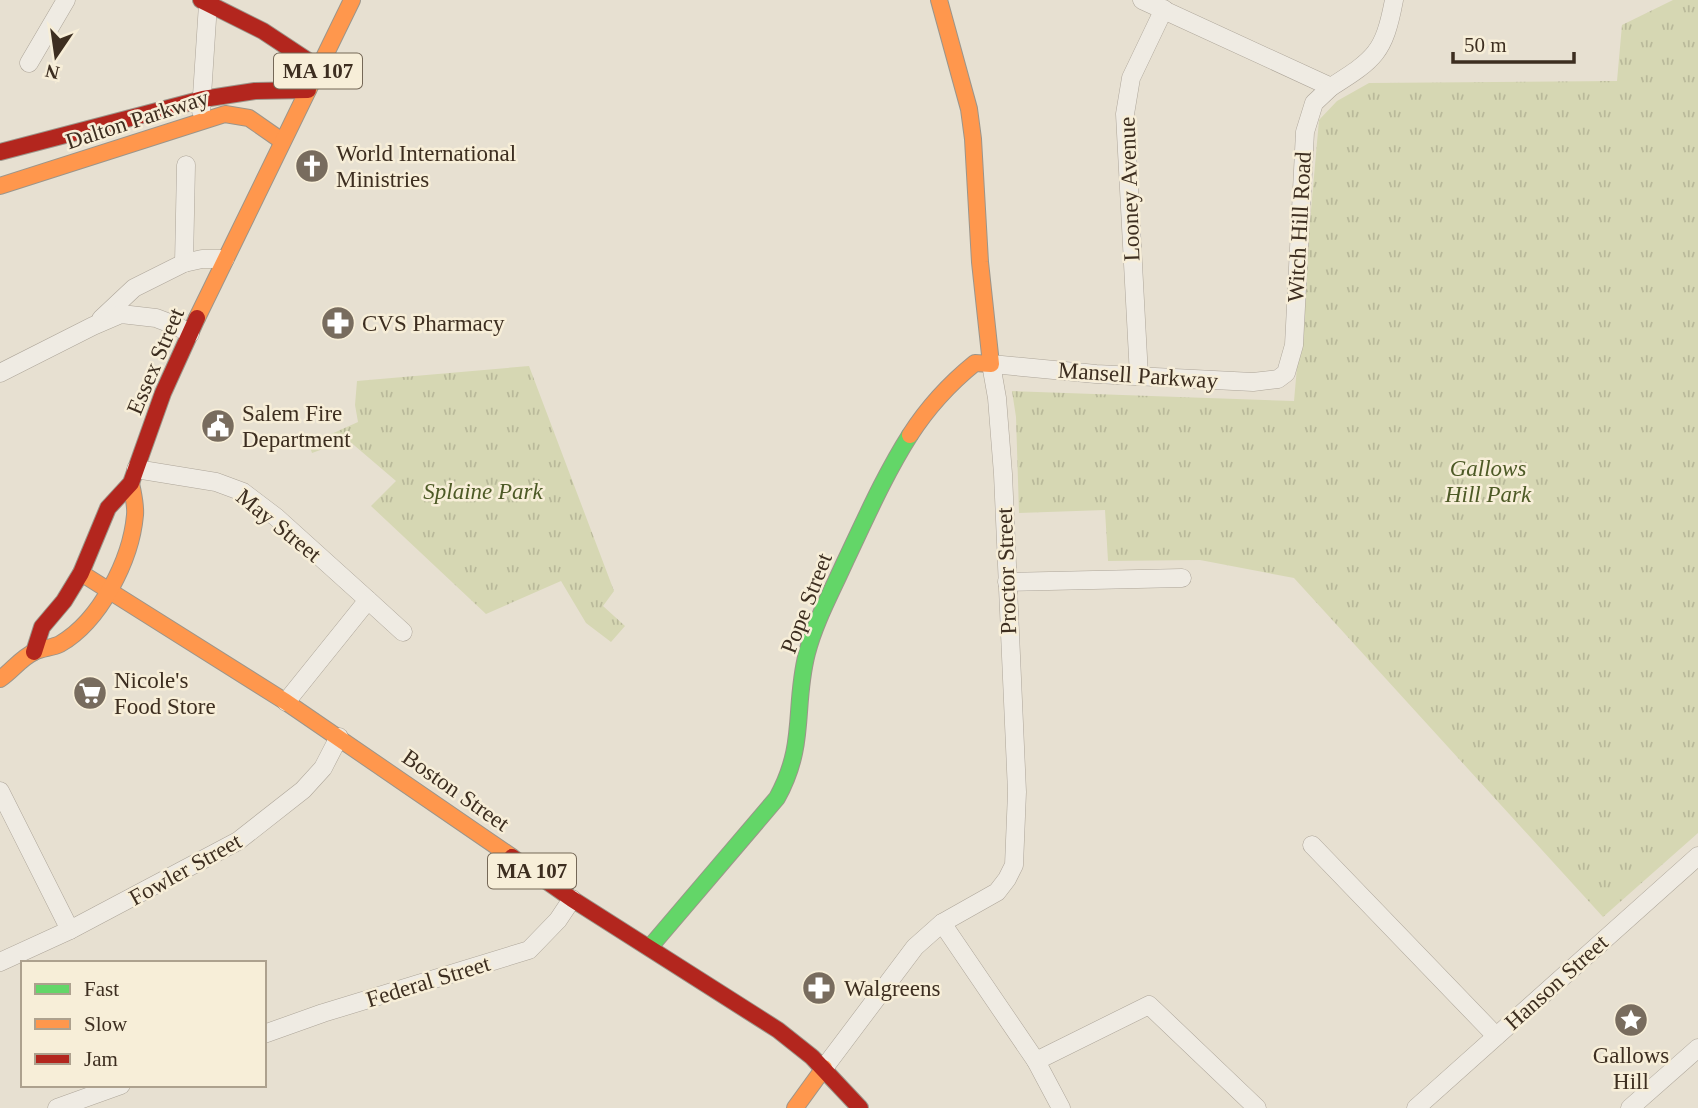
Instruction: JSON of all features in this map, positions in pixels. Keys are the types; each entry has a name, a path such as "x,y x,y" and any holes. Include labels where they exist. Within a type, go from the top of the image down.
{"main road":[{"name":"MA 107","path":"225,259 352,0"},
{"name":"Proctor Street","path":"939,0 969,109 974,139 980,262 991,363"},
{"path":"205,2 262,31 319,68"},
{"name":"Dalton Parkway","path":"0,152 203,99 255,91 308,90"},
{"name":"Dalton Parkway","path":"0,186 63,168 200,121 239,113 262,124 282,141"},
{"name":"Essex Street","path":"34,652 43,627 64,601 81,573 108,508 134,476 163,393 225,259"},
{"name":"Pope Street","path":"650,947 788,783 798,751 804,666 808,650 818,621 862,525 909,438 931,404 975,363 991,363"},
{"name":"Essex Street","path":"0,679 34,652 58,645 80,627 110,590 123,563 135,515 134,476"},
{"name":"Boston Street","path":"81,573 286,702 572,899 778,1030 824,1068 860,1108"},
{"path":"797,1107 824,1068"}],"street":[{"path":"29,63 66,0"},
{"path":"1142,0 1331,87 1360,69 1382,46 1394,0"},
{"path":"200,121 205,2"},
{"name":"Looney Avenue","path":"1139,376 1125,114 1131,78 1164,9"},
{"name":"Witch Hill Road","path":"1284,374 1291,361 1294,345 1305,132 1314,103 1331,87"},
{"path":"184,263 186,165"},
{"path":"93,326 134,288 184,263 202,259 225,259"},
{"path":"0,373 121,314 143,315 177,326 190,334"},
{"name":"Mansell Parkway","path":"991,363 1139,376 1253,382 1278,379 1284,374"},
{"name":"Proctor Street","path":"824,1068 915,947 942,923 997,891 1014,865 1017,792 1000,422 991,363"},
{"name":"May Street","path":"134,476 216,482 243,492 276,517 402,632"},
{"path":"1007,582 1182,578"},
{"path":"286,702 368,600"},
{"name":"Fowler Street","path":"0,962 70,930 238,841 303,790 323,768 338,737"},
{"path":"0,791 70,930"},
{"path":"1312,845 1496,1036"},
{"name":"Hanson Street","path":"1416,1108 1698,856"},
{"name":"Federal Street","path":"266,1033 323,1013 529,950 558,920 572,899"},
{"path":"942,923 1036,1061 1061,1108"},
{"path":"1036,1061 1149,1005 1257,1108"},
{"path":"1630,1108 1698,1048"},
{"path":"57,1108 98,1089"}],"green space":[{"name":"Gallows Hill Park","path":"1673,0 1698,0 1698,833 1603,917 1294,578 1200,560 1108,561 1105,510 1019,513 1016,417 1012,391 1294,401 1319,120 1337,101 1369,83 1617,81 1622,25"},
{"name":"Splaine Park","path":"529,366 614,591 603,606 625,626 611,642 586,623 561,581 486,614 371,506 396,481 348,440 312,453 309,444 358,422 355,405 357,381"}],"traffic: fast":[{"path":"650,947 777,798 796,743 803,673 814,630 875,498 910,435"}],"traffic: slow":[{"path":"197,318 352,0"},
{"path":"910,435 932,405 965,371 975,363 991,364 980,262 969,109 939,0"},
{"path":"0,186 225,114 249,118 282,141"},
{"path":"0,679 29,655 60,644 75,634 100,605 120,570 132,533 135,511 131,483"},
{"path":"81,573 286,702 512,857"},
{"path":"795,1108 824,1068"}],"traffic: jam":[{"path":"201,0 263,31 319,68"},
{"path":"0,152 203,99 255,91 308,90"},
{"path":"34,652 42,627 64,601 81,573 108,508 131,483 163,393 197,318"},
{"path":"512,857 572,899 778,1030 812,1057 860,1108"}],"place":[{"name":"World International Ministries","path":"312,166"},
{"name":"CVS Pharmacy","path":"338,323"},
{"name":"Salem Fire Department","path":"218,426"},
{"name":"Nicole's Food Store","path":"90,693"},
{"name":"Walgreens","path":"819,988"},
{"name":"Gallows Hill","path":"1631,1020"}]}
